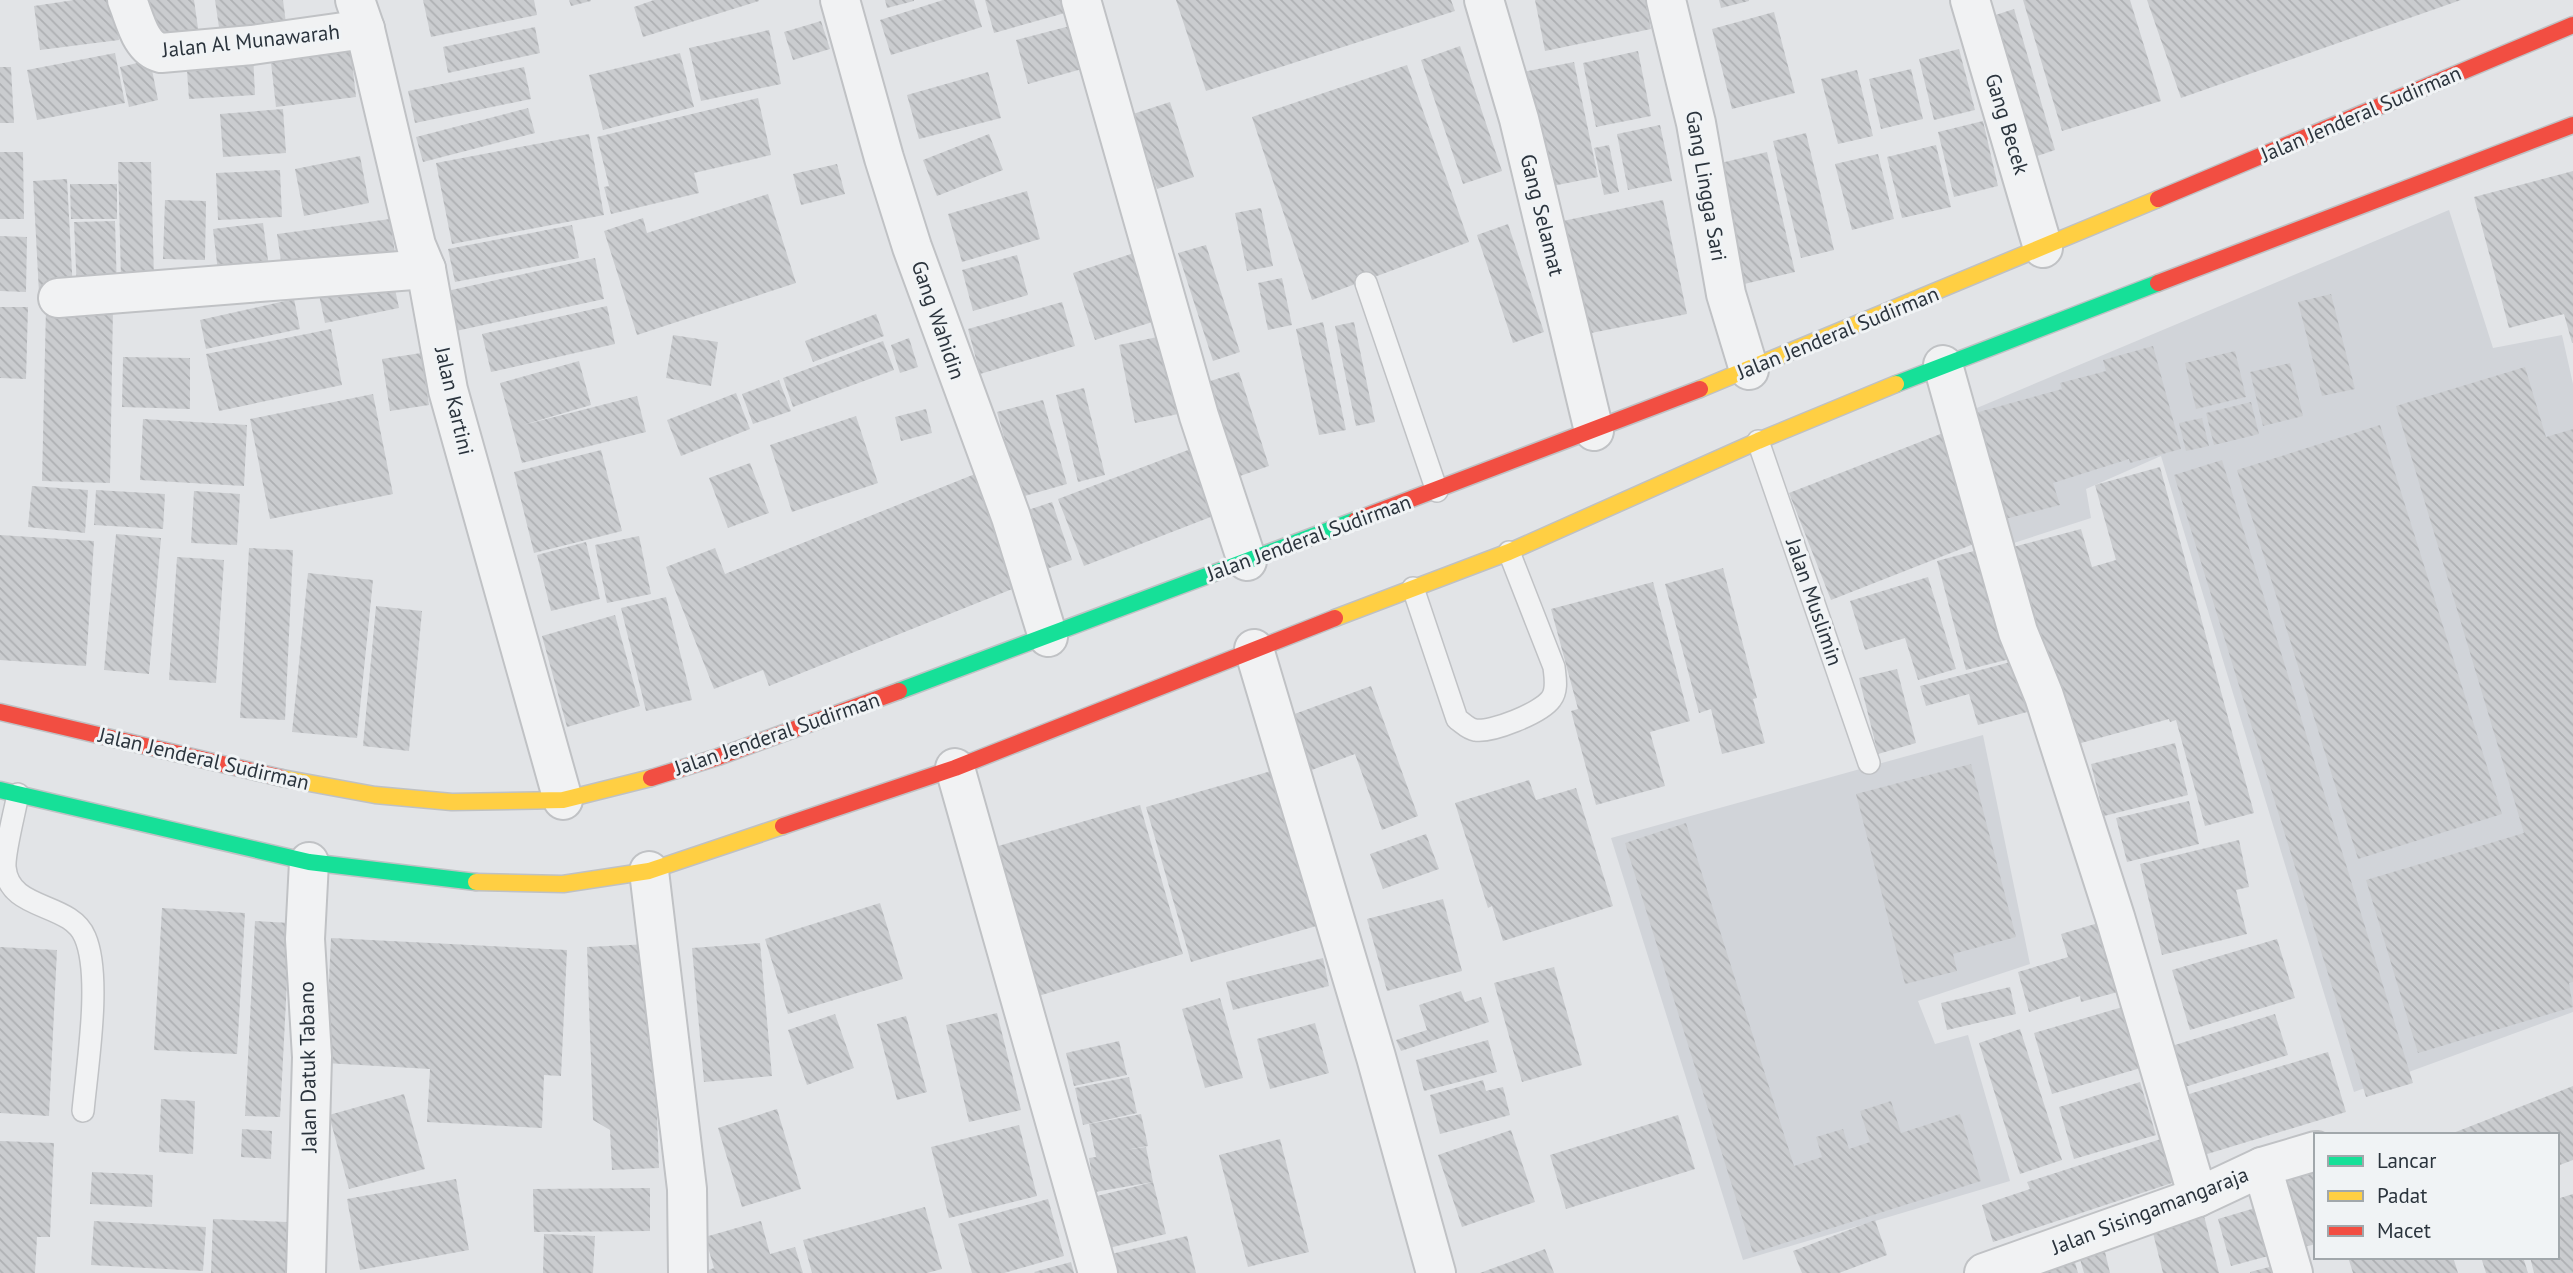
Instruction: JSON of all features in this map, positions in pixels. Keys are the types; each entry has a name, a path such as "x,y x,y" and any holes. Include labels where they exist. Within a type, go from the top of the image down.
{"main road":[{"name":"Jalan Jenderal Sudirman","path":"0,712 287,779 375,795 452,802 563,800 655,776 718,757 1048,637 1594,431 1749,370 2573,25"},
{"path":"9,792 309,862 490,884 563,884 649,871 955,768 1254,649 1510,552 1758,441 1943,366 2573,125"}],"street":[{"name":"Jalan Al Munawarah","path":"127,0 146,44 152,51 161,53 252,45 360,14"},
{"name":"Gang Wahidin","path":"840,0 908,234 984,449 1011,517 1048,637"},
{"path":"1081,0 1199,416 1247,561"},
{"name":"Gang Selamat","path":"1484,0 1518,119 1594,431"},
{"name":"Gang Lingga Sari","path":"1666,0 1696,123 1726,295 1749,370"},
{"name":"Gang Becek","path":"1970,0 2043,248"},
{"name":"Jalan Kartini","path":"360,14 416,245 426,269 448,390 563,800"},
{"path":"58,298 426,269"},
{"path":"1943,366 2018,632 2044,696 2115,916 2198,1197"},
{"path":"1254,649 1376,1057 1436,1273"},
{"path":"955,768 1098,1273"},
{"name":"Jalan Datuk Tabano","path":"306,1273 312,1057 305,939 309,862"},
{"path":"649,871 687,1189 688,1273"},
{"name":"Jalan Sisingamangaraja","path":"1984,1273 2198,1197 2262,1167 2314,1152"},
{"path":"2262,1167 2294,1273"}],"lane":[{"path":"1366,283 1437,491"},
{"name":"Jalan Muslimin","path":"1758,441 1869,763"},
{"path":"1413,588 1457,719 1472,730 1483,731 1507,723 1551,699 1556,685 1554,667 1510,552"},
{"path":"9,792 5,867 11,886 28,900 70,918 85,935 94,976 83,1111"}],"shaded area":[{"path":"2449,210 2493,348 2562,335 2573,384 2573,1012 2354,1092 2161,456 2086,489 2091,518 1995,549 1953,418"},
{"path":"1983,735 2030,964 1918,1001 1935,1044 1968,1035 2010,1181 1743,1260 1611,838"}],"building":[{"path":"74,0 114,0 119,40 40,50 34,6"},
{"path":"144,0 194,0 199,35 150,42"},
{"path":"215,0 283,0 287,31 221,41"},
{"path":"423,0 534,0 537,15 431,37"},
{"path":"569,0 591,0 591,1 571,6"},
{"path":"654,0 759,1 643,37 634,7"},
{"path":"885,0 914,0 914,1 887,8"},
{"path":"943,0 974,0 982,27 891,55 880,20"},
{"path":"985,0 1069,0 1072,11 994,33"},
{"path":"1176,0 1451,0 1455,11 1206,91"},
{"path":"1535,0 1645,0 1651,29 1545,51"},
{"path":"1719,0 1749,0 1749,1 1721,8"},
{"path":"2023,0 2130,0 2161,101 2062,131"},
{"path":"2147,0 2461,0 2181,98"},
{"path":"2014,9 2055,150 2022,161 1980,20"},
{"path":"1774,12 1795,93 1732,109 1712,29"},
{"path":"821,21 830,49 793,60 784,32"},
{"path":"1070,26 1082,69 1028,84 1016,40"},
{"path":"535,27 540,53 448,73 443,47"},
{"path":"769,30 781,84 701,101 689,48"},
{"path":"350,44 356,97 276,107 270,54"},
{"path":"1460,46 1502,171 1463,184 1421,60"},
{"path":"1959,49 1975,110 1934,120 1919,59"},
{"path":"1638,51 1651,116 1596,127 1583,63"},
{"path":"115,53 125,103 37,120 27,70"},
{"path":"253,53 255,95 189,99 186,57"},
{"path":"680,53 694,107 603,130 589,75"},
{"path":"150,60 158,100 129,107 120,67"},
{"path":"1574,62 1598,177 1547,187 1523,72"},
{"path":"1407,65 1469,242 1312,300 1252,117"},
{"path":"0,67 11,67 14,123 0,123"},
{"path":"524,67 531,99 415,123 408,91"},
{"path":"1911,69 1923,119 1881,129 1869,79"},
{"path":"1857,70 1873,136 1838,144 1821,79"},
{"path":"988,72 1001,118 919,139 907,95"},
{"path":"758,98 771,155 694,173 699,193 611,214 604,187 609,186 597,137"},
{"path":"1170,102 1194,177 1157,189 1133,114"},
{"path":"528,108 535,133 423,162 416,137"},
{"path":"283,109 286,153 223,157 220,114"},
{"path":"1983,121 1998,186 1954,197 1938,132"},
{"path":"1660,125 1672,181 1628,190 1617,134"},
{"path":"1806,133 1834,250 1801,258 1773,141"},
{"path":"589,134 604,215 452,244 436,163"},
{"path":"989,134 1003,170 937,196 923,160"},
{"path":"1609,145 1619,192 1604,195 1594,148"},
{"path":"1936,145 1951,207 1902,218 1887,157"},
{"path":"0,152 23,152 24,219 0,219"},
{"path":"1767,152 1795,272 1736,286 1708,166"},
{"path":"1878,154 1894,219 1852,230 1835,164"},
{"path":"360,156 369,203 304,216 295,169"},
{"path":"118,162 151,162 154,279 121,279"},
{"path":"837,164 845,194 801,205 793,174"},
{"path":"280,170 282,217 218,220 216,173"},
{"path":"2573,171 2572,343 2564,314 2509,328 2474,197"},
{"path":"67,179 73,291 39,293 33,181"},
{"path":"70,184 117,184 117,219 71,219"},
{"path":"1027,191 1040,239 962,262 948,214"},
{"path":"768,194 796,283 637,335 604,231 643,218 647,233"},
{"path":"165,200 206,201 205,260 163,259"},
{"path":"1663,200 1687,314 1576,336 1553,223"},
{"path":"1261,208 1273,266 1247,271 1235,213"},
{"path":"390,219 396,260 283,275 277,234"},
{"path":"115,221 117,291 77,292 74,222"},
{"path":"263,223 270,275 219,280 213,229"},
{"path":"1508,224 1544,332 1513,343 1477,235"},
{"path":"572,225 579,258 455,282 448,249"},
{"path":"0,236 27,237 26,292 0,291"},
{"path":"1206,245 1240,352 1213,361 1178,253"},
{"path":"1140,251 1162,319 1095,340 1073,273"},
{"path":"1017,255 1028,295 973,311 962,270"},
{"path":"595,258 604,299 456,331 447,291"},
{"path":"392,275 399,308 325,323 318,290"},
{"path":"1282,278 1292,325 1268,330 1258,283"},
{"path":"2331,294 2355,389 2322,396 2298,302"},
{"path":"294,299 300,329 206,349 200,320"},
{"path":"1062,302 1075,346 980,374 968,329"},
{"path":"607,306 615,344 491,372 482,334"},
{"path":"0,307 28,307 26,379 0,378"},
{"path":"46,308 113,309 110,483 42,481"},
{"path":"876,314 884,336 813,362 805,341"},
{"path":"1323,322 1346,430 1319,435 1296,329"},
{"path":"1354,322 1375,422 1356,426 1335,326"},
{"path":"331,329 342,385 219,411 206,354"},
{"path":"673,335 718,342 711,386 666,378"},
{"path":"1167,335 1183,413 1135,423 1119,345"},
{"path":"909,338 918,367 900,373 891,345"},
{"path":"883,341 894,370 793,407 783,378"},
{"path":"2153,346 2181,449 2130,463 2129,459 2053,483 2060,505 2005,519 1975,413 2062,389 2060,383 2106,371 2103,360"},
{"path":"2235,351 2246,397 2196,409 2185,363"},
{"path":"421,353 429,405 390,411 382,359"},
{"path":"123,357 190,358 190,409 122,407"},
{"path":"579,361 591,405 523,425 637,396 646,432 522,463 500,383"},
{"path":"2290,363 2303,416 2263,426 2250,372"},
{"path":"2525,367 2546,437 2573,429 2573,982 2569,983 2573,1007 2418,1053 2366,880 2524,833 2396,406"},
{"path":"1239,372 1269,466 1237,477 1207,382"},
{"path":"779,380 791,411 753,424 742,394"},
{"path":"1084,388 1105,475 1078,482 1056,395"},
{"path":"736,393 750,429 681,456 667,420"},
{"path":"373,394 393,494 270,519 250,419"},
{"path":"1043,400 1067,484 1021,497 997,412"},
{"path":"2251,402 2259,434 2214,445 2206,413"},
{"path":"926,409 932,433 901,441 895,417"},
{"path":"856,416 878,483 792,512 770,445"},
{"path":"2202,418 2209,446 2186,451 2179,423"},
{"path":"143,419 247,425 244,486 140,480"},
{"path":"2380,425 2502,814 2358,859 2237,470"},
{"path":"1943,433 1984,540 1831,600 1789,493"},
{"path":"1196,447 1221,513 1084,566 1058,499"},
{"path":"601,450 622,531 534,553 514,472"},
{"path":"2222,460 2413,1083 2366,1097 2174,475"},
{"path":"750,463 769,513 728,528 709,478"},
{"path":"2160,467 2254,813 2205,826 2176,720 2170,722 2169,719 2070,746 2009,548 2081,529 2092,567 2116,560 2095,485"},
{"path":"975,474 1020,586 769,686 763,670 714,689 666,567 715,548 725,574"},
{"path":"32,486 88,490 85,533 28,527"},
{"path":"96,490 165,494 163,529 94,525"},
{"path":"194,491 240,494 237,545 191,543"},
{"path":"1052,502 1072,560 1041,571 1022,512"},
{"path":"116,534 161,538 149,674 104,670"},
{"path":"0,535 94,541 86,666 0,660"},
{"path":"639,536 651,594 607,603 595,545"},
{"path":"586,542 600,599 551,611 537,555"},
{"path":"249,548 293,550 285,720 240,718"},
{"path":"1985,548 2014,658 1966,670 1937,561"},
{"path":"177,557 224,560 216,683 169,680"},
{"path":"1723,568 1757,698 1753,699 1765,743 1722,754 1711,709 1699,713 1665,584"},
{"path":"308,573 373,580 357,738 292,732"},
{"path":"1928,577 1956,669 1918,680 1905,638 1865,650 1850,601"},
{"path":"1653,582 1690,721 1650,732 1665,786 1596,805 1571,711 1578,709 1551,609"},
{"path":"666,597 692,700 646,711 621,608"},
{"path":"376,606 422,611 409,751 363,746"},
{"path":"615,615 640,706 567,727 542,636"},
{"path":"2018,660 2031,711 1978,725 1969,694 1926,706 1920,686"},
{"path":"1897,669 1916,743 1878,754 1859,678"},
{"path":"1371,686 1418,816 1382,830 1355,754 1309,771 1289,716"},
{"path":"2175,743 2188,795 2104,816 2091,764"},
{"path":"1971,764 2016,937 1953,954 1957,971 1905,984 1856,794"},
{"path":"1282,768 1327,923 1191,962 1146,807"},
{"path":"1529,780 1536,800 1576,788 1613,906 1503,941 1492,906 1488,908 1455,803"},
{"path":"2189,801 2199,844 2127,862 2116,818"},
{"path":"1140,805 1183,954 1038,996 995,847"},
{"path":"1686,823 1794,1166 1822,1157 1816,1137 1843,1129 1849,1149 1870,1142 1860,1111 1891,1101 1901,1133 1960,1114 1981,1181 1753,1253 1625,843"},
{"path":"1426,834 1439,869 1383,889 1370,854"},
{"path":"2239,840 2249,887 2236,890 2247,934 2162,955 2140,864"},
{"path":"1443,899 1462,971 1387,991 1367,919"},
{"path":"880,903 903,979 788,1014 765,939"},
{"path":"162,908 245,913 237,1054 154,1050"},
{"path":"255,921 290,923 280,1117 245,1116"},
{"path":"2105,921 2125,990 2081,1002 2080,996 2029,1012 2018,972 2068,957 2061,934"},
{"path":"331,938 567,950 561,1076 544,1075 542,1128 427,1122 430,1069 325,1063"},
{"path":"2277,939 2295,998 2190,1030 2172,970"},
{"path":"760,943 772,1076 704,1082 692,948"},
{"path":"650,944 659,1168 612,1170 610,1130 593,1120 587,947"},
{"path":"0,947 57,950 49,1116 0,1113"},
{"path":"1323,958 1329,986 1233,1010 1226,982"},
{"path":"1554,967 1582,1065 1522,1082 1494,983"},
{"path":"2010,987 2016,1014 1947,1030 1941,1003"},
{"path":"1461,991 1465,1002 1481,997 1489,1022 1401,1051 1396,1040 1427,1030 1419,1005"},
{"path":"1220,998 1243,1078 1205,1088 1182,1009"},
{"path":"2126,1006 2144,1067 2052,1094 2034,1033"},
{"path":"997,1013 1021,1110 969,1122 946,1025"},
{"path":"835,1014 854,1068 807,1085 788,1030"},
{"path":"2275,1014 2288,1055 2175,1090 2162,1049"},
{"path":"906,1016 927,1092 897,1100 877,1024"},
{"path":"1315,1023 1329,1073 1270,1089 1257,1039"},
{"path":"2020,1029 2062,1160 2020,1174 1979,1043"},
{"path":"1488,1040 1497,1072 1424,1091 1416,1060"},
{"path":"1119,1041 1127,1075 1074,1086 1066,1053"},
{"path":"2328,1052 2346,1112 2204,1155 2186,1095"},
{"path":"1129,1077 1137,1113 1083,1125 1075,1088"},
{"path":"1483,1080 1486,1091 1503,1087 1510,1115 1440,1134 1430,1095"},
{"path":"2140,1082 2156,1135 2074,1159 2059,1107"},
{"path":"2573,1086 2573,1160 2559,1165 2559,1133 2453,1133"},
{"path":"404,1094 425,1169 349,1189 329,1115"},
{"path":"161,1099 195,1101 193,1154 159,1152"},
{"path":"777,1109 801,1189 742,1207 718,1128"},
{"path":"1141,1114 1148,1146 1125,1150 1146,1147 1153,1182 1095,1192 1089,1158 1096,1157 1089,1124"},
{"path":"1678,1115 1695,1169 1566,1209 1550,1155"},
{"path":"1019,1125 1037,1196 949,1218 931,1147"},
{"path":"242,1129 272,1131 271,1159 241,1157"},
{"path":"1511,1130 1535,1202 1462,1227 1438,1155"},
{"path":"1280,1139 1309,1252 1248,1267 1219,1155"},
{"path":"2161,1139 2175,1182 1993,1242 1982,1205 2030,1189 2027,1182"},
{"path":"0,1141 54,1143 50,1237 37,1237 35,1273 0,1273"},
{"path":"92,1172 153,1175 152,1207 90,1204"},
{"path":"2314,1172 2314,1244 2304,1247 2287,1179"},
{"path":"456,1179 469,1250 360,1270 347,1199"},
{"path":"1153,1182 1166,1234 1109,1248 1097,1196"},
{"path":"650,1188 650,1231 534,1232 533,1189"},
{"path":"2573,1194 2573,1273 2534,1273 2530,1259 2559,1259 2559,1198"},
{"path":"1048,1199 1064,1256 1004,1273 972,1273 958,1224"},
{"path":"2262,1206 2276,1254 2231,1266 2218,1219"},
{"path":"925,1207 942,1269 927,1273 812,1273 803,1240"},
{"path":"2204,1216 2219,1273 2163,1273 2152,1229"},
{"path":"213,1219 287,1222 286,1273 211,1273"},
{"path":"1875,1220 1887,1255 1839,1273 1802,1273 1793,1251"},
{"path":"94,1221 206,1227 203,1271 91,1265"},
{"path":"761,1221 770,1254 795,1247 803,1273 700,1273 714,1268 705,1237"},
{"path":"544,1234 595,1236 593,1273 543,1273"},
{"path":"1187,1236 1196,1273 1111,1273 1107,1255"},
{"path":"1545,1249 1554,1273 1480,1273"},
{"path":"2105,1252 2110,1273 2084,1273 2080,1259"},
{"path":"2074,1259 2078,1273 2030,1273"},
{"path":"2349,1259 2454,1259 2458,1273 2353,1273"},
{"path":"2482,1259 2524,1259 2528,1273 2486,1273"},
{"path":"1071,1262 1074,1273 1034,1272"},
{"path":"2273,1266 2275,1273 2250,1273 2250,1272"}],"traffic: fast":[{"path":"1896,384 2158,283"},
{"path":"899,691 1356,520"},
{"path":"0,790 309,862 476,882"}],"traffic: slow":[{"path":"1700,389 2158,199"},
{"path":"1335,618 1509,552 1758,441 1896,384"},
{"path":"282,778 375,795 452,802 563,800 651,778"},
{"path":"476,882 563,884 649,871 783,826"}],"traffic: jam":[{"path":"2158,199 2573,25"},
{"path":"2158,283 2573,125"},
{"path":"1356,520 1700,389"},
{"path":"783,826 955,768 1335,618"},
{"path":"651,778 718,757 899,691"},
{"path":"0,712 282,778"}]}
